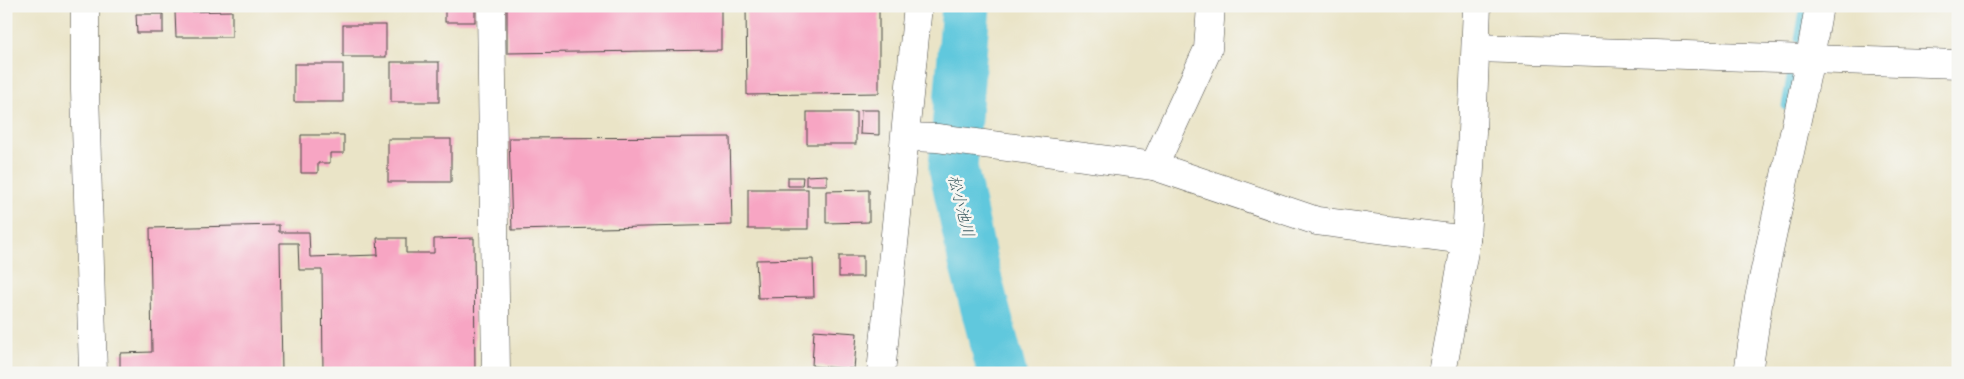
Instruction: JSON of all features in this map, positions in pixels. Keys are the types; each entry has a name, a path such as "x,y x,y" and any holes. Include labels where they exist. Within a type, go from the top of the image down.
{"street":[{"path":"85,6 85,90 94,373"},
{"path":"491,6 496,373"},
{"path":"881,373 918,6"},
{"path":"1154,166 1208,48 1211,6"},
{"path":"1442,373 1466,240 1476,48 1476,6"},
{"path":"1748,373 1759,298 1820,6"},
{"path":"1476,48 1958,64"},
{"path":"906,137 964,141 1154,166 1317,221 1466,240"}],"building":[{"path":"445,6 475,6 475,22 445,22"},
{"path":"507,6 721,6 721,50 507,53"},
{"path":"746,6 879,6 879,93 747,95"},
{"path":"232,11 232,37 176,37 175,12"},
{"path":"136,14 163,14 163,33 137,33"},
{"path":"343,25 386,25 386,57 343,57"},
{"path":"391,62 439,62 439,102 391,102"},
{"path":"294,64 343,64 343,102 294,102"},
{"path":"861,110 879,110 879,135 860,134"},
{"path":"807,112 856,112 856,144 807,144"},
{"path":"301,135 344,135 344,153 330,153 330,163 318,163 318,173 301,173"},
{"path":"730,137 732,225 512,230 509,138"},
{"path":"388,139 451,139 451,182 388,182"},
{"path":"827,175 827,185 806,185 806,176"},
{"path":"788,177 803,177 802,186 788,186"},
{"path":"748,189 808,189 808,229 748,229"},
{"path":"869,190 869,222 826,223 826,191"},
{"path":"279,225 279,232 309,232 310,257 378,255 377,238 406,238 406,253 434,253 434,239 474,238 475,373 323,373 322,270 299,270 298,243 280,243 282,373 120,373 120,353 152,352 150,228"},
{"path":"839,256 863,256 863,277 839,277"},
{"path":"813,259 814,297 758,298 756,260"},
{"path":"814,330 857,333 854,369 812,366"}],"waterway":[{"name":"松小池川","path":"966,6 953,167 973,262 1002,373"},
{"path":"1799,39 1805,6"},
{"path":"1786,106 1791,77"}]}
